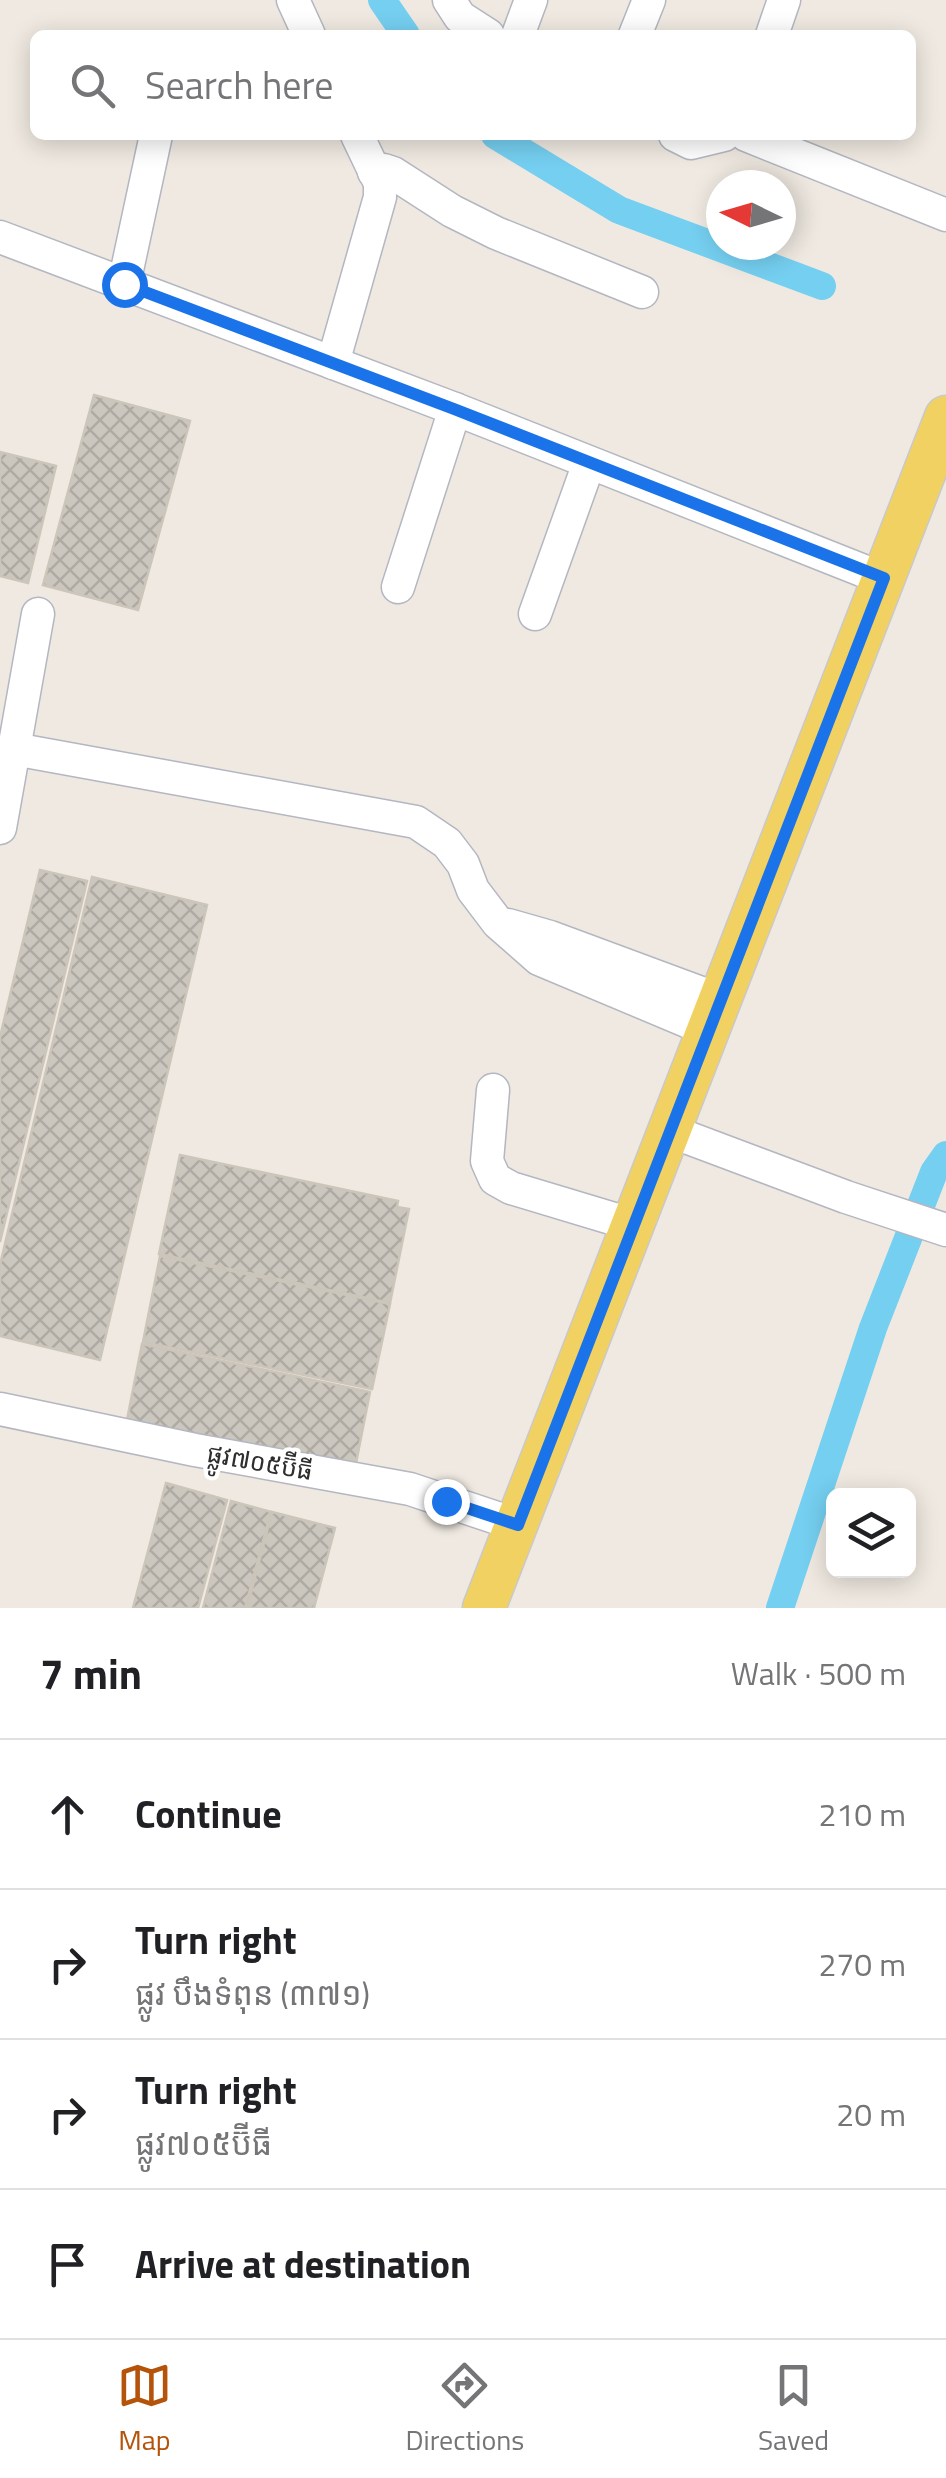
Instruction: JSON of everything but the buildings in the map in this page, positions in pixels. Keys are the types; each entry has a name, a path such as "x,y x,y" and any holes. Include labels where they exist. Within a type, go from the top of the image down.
{"main road":[{"path":"484,1608 946,417"}],"street":[{"path":"293,0 308,30"},
{"path":"449,0 460,17 480,30"},
{"path":"520,30 531,0"},
{"path":"637,30 648,0"},
{"path":"774,30 784,0"},
{"path":"124,284 155,140"},
{"path":"332,363 380,197 380,184 358,140"},
{"path":"758,140 946,215"},
{"path":"374,172 393,173 452,212 642,292"},
{"path":"0,238 454,409 884,578"},
{"path":"398,587 454,409"},
{"path":"535,614 589,463"},
{"path":"0,828 14,749 14,674 38,614"},
{"path":"14,749 416,822 448,843 463,864 472,890 498,923 539,959 714,1015"},
{"path":"493,1090 487,1161 496,1179 511,1188 634,1225"},
{"path":"670,1131 946,1230"},
{"name":"ផ្លូវ៧០៥ប៊ីធី","path":"0,1409 410,1490 518,1525"}],"waterway":[{"path":"382,0 403,30"},
{"path":"503,140 619,210 822,286"},
{"path":"780,1608 873,1328 934,1172 946,1155"}],"route":[{"path":"124,284 884,578 518,1525 446,1501"}]}
